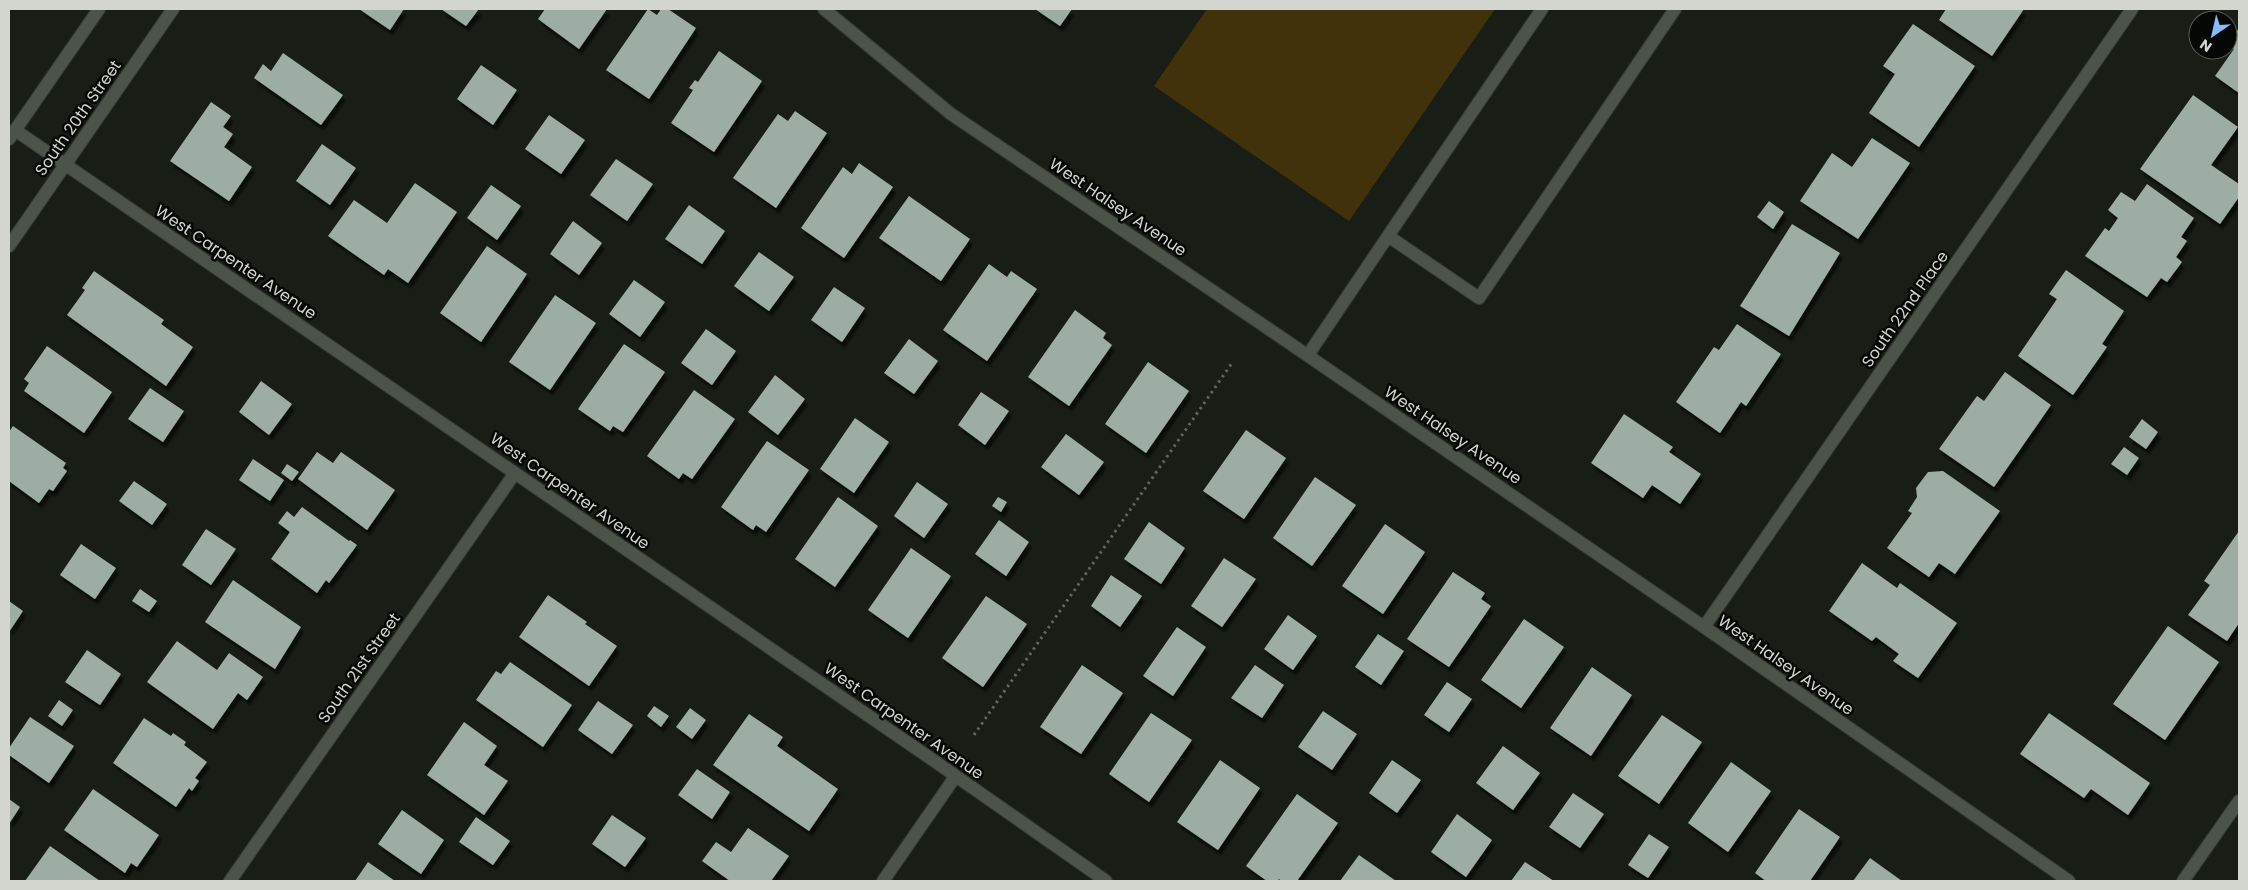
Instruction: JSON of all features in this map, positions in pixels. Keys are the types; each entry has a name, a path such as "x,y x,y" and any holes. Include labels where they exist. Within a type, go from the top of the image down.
{"street":[{"path":"12,135 99,9"},
{"name":"South 20th Street","path":"9,246 174,9"},
{"name":"West Halsey Avenue","path":"824,9 951,114 1704,627 2069,881"},
{"path":"1308,356 1542,9"},
{"path":"1388,236 1480,298 1675,9"},
{"name":"South 22nd Place","path":"1704,627 2132,9"},
{"name":"West Carpenter Avenue","path":"12,135 65,165 1106,881"},
{"name":"South 21st Street","path":"230,881 515,473"},
{"path":"883,881 955,777"},
{"path":"2182,881 2239,801"}],"path":[{"path":"974,735 1232,363"}],"shaded area":[{"path":"1207,9 1495,9 1349,221 1154,86"}],"building":[{"path":"359,9 404,9 390,30"},
{"path":"441,9 479,9 466,26"},
{"path":"545,9 607,9 579,49 538,19"},
{"path":"648,9 657,15 661,9 668,9 696,28 649,99 606,70"},
{"path":"1035,9 1072,9 1060,26"},
{"path":"1946,9 2024,9 1992,56 1939,20"},
{"path":"1913,24 1975,66 1919,147 1869,113 1895,74 1883,66"},
{"path":"2239,28 2239,93 2215,76 2226,60 2238,60"},
{"path":"719,51 762,81 714,152 671,123 693,90 689,88 695,80 698,82"},
{"path":"283,53 343,95 321,125 254,78 263,64 271,71"},
{"path":"481,65 517,90 493,125 457,99"},
{"path":"2193,95 2238,127 2211,165 2239,184 2239,197 2220,224 2140,169"},
{"path":"211,102 231,116 223,127 233,134 224,147 252,167 229,201 170,161"},
{"path":"795,111 827,133 776,208 733,178 778,114 788,121"},
{"path":"549,115 585,140 561,174 525,149"},
{"path":"1872,138 1910,163 1858,239 1800,201 1832,153 1852,167"},
{"path":"322,144 356,168 330,205 296,181"},
{"path":"616,159 653,184 627,221 590,195"},
{"path":"859,163 893,187 844,258 801,228 843,167 852,174"},
{"path":"415,183 457,212 408,283 388,269 384,275 328,236 354,200 387,223"},
{"path":"2147,184 2194,218 2181,237 2187,241 2176,257 2182,262 2167,282 2161,278 2147,297 2085,256 2105,228 2109,231 2118,218 2108,210 2121,192 2135,201"},
{"path":"491,185 521,206 497,240 467,218"},
{"path":"909,196 970,239 941,281 879,238"},
{"path":"1769,201 1784,212 1773,229 1757,217"},
{"path":"689,205 725,231 702,264 665,239"},
{"path":"573,221 602,243 579,275 550,254"},
{"path":"1792,224 1840,253 1789,336 1740,306"},
{"path":"487,246 527,274 481,342 440,313"},
{"path":"759,252 794,277 769,311 734,286"},
{"path":"989,264 1007,277 1011,271 1037,289 987,361 943,330"},
{"path":"2066,270 2124,311 2102,344 2107,347 2073,395 2018,356 2057,299 2049,294"},
{"path":"94,271 164,320 161,324 193,347 166,386 67,315 85,290 82,288"},
{"path":"634,280 665,302 640,337 609,314"},
{"path":"834,287 865,308 842,342 811,320"},
{"path":"555,295 596,323 550,390 509,362"},
{"path":"1075,310 1106,333 1103,338 1112,345 1069,406 1028,377"},
{"path":"1737,324 1781,354 1746,406 1741,402 1720,433 1676,402 1714,347 1719,350"},
{"path":"706,329 736,351 712,385 681,363"},
{"path":"909,339 938,361 914,394 884,373"},
{"path":"624,344 665,372 623,432 613,426 610,431 578,409"},
{"path":"47,346 112,392 84,433 24,391 29,383 24,379"},
{"path":"1148,362 1189,391 1146,453 1105,424"},
{"path":"2005,372 2051,405 1994,487 1939,449 1977,396 1984,401"},
{"path":"775,375 805,399 778,435 748,412"},
{"path":"261,381 292,404 269,435 239,412"},
{"path":"150,388 184,411 163,442 128,419"},
{"path":"694,390 735,419 692,479 683,473 679,479 647,456"},
{"path":"981,392 1009,411 985,445 958,425"},
{"path":"1624,414 1673,447 1669,452 1701,474 1680,504 1652,485 1643,498 1591,463"},
{"path":"855,418 889,442 854,493 820,469"},
{"path":"2142,419 2158,432 2146,449 2129,437"},
{"path":"13,426 66,463 63,468 67,471 53,491 49,489 39,503 9,481 9,432"},
{"path":"1246,430 1286,458 1244,519 1203,491"},
{"path":"1066,434 1104,462 1079,495 1041,467"},
{"path":"767,441 809,470 766,532 756,525 753,530 721,507"},
{"path":"2124,447 2139,458 2127,475 2111,464"},
{"path":"317,452 333,463 341,452 395,490 367,530 298,479"},
{"path":"253,459 284,480 270,501 239,480"},
{"path":"287,464 299,472 292,481 281,473"},
{"path":"1943,471 2000,511 1955,574 1939,563 1929,577 1887,548 1912,513 1908,511 1917,497 1916,488 1928,472"},
{"path":"1315,477 1356,505 1312,566 1273,538"},
{"path":"134,481 167,504 152,525 119,501"},
{"path":"917,482 948,504 924,538 894,516"},
{"path":"838,497 878,526 835,587 795,559"},
{"path":"998,497 1007,502 1001,512 992,506"},
{"path":"302,507 357,545 329,583 326,580 317,593 271,559 290,532 278,523 287,511 294,517"},
{"path":"999,520 1029,542 1006,576 975,554"},
{"path":"1149,522 1185,548 1161,584 1124,559"},
{"path":"1385,524 1425,552 1383,614 1342,586"},
{"path":"206,529 236,549 211,585 182,565"},
{"path":"2239,531 2239,623 2227,641 2188,615 2210,585 2204,581"},
{"path":"81,544 116,568 95,599 60,575"},
{"path":"911,548 951,576 908,638 868,610"},
{"path":"1224,558 1256,579 1222,627 1191,606"},
{"path":"1862,563 1897,588 1900,583 1957,623 1918,678 1893,661 1899,654 1876,637 1872,641 1829,611"},
{"path":"1453,572 1485,593 1481,599 1491,606 1449,667 1407,639"},
{"path":"1111,575 1142,596 1120,627 1091,606"},
{"path":"233,580 301,627 275,669 205,622"},
{"path":"140,589 157,601 149,612 132,601"},
{"path":"548,595 617,646 589,686 519,637"},
{"path":"986,596 1027,624 983,687 942,658"},
{"path":"9,601 23,611 9,632"},
{"path":"1288,615 1317,636 1293,670 1264,649"},
{"path":"1524,619 1564,647 1521,708 1481,680"},
{"path":"2168,626 2219,662 2165,740 2113,704"},
{"path":"1177,627 1206,647 1173,696 1143,676"},
{"path":"1378,634 1404,651 1381,685 1355,667"},
{"path":"177,641 217,670 229,653 263,677 247,700 238,693 213,729 147,682"},
{"path":"87,650 121,674 100,705 65,682"},
{"path":"510,662 572,705 543,747 476,700 496,671 501,674"},
{"path":"1082,665 1123,693 1081,754 1040,727"},
{"path":"1255,665 1284,685 1262,718 1231,698"},
{"path":"1592,667 1632,695 1591,756 1550,728"},
{"path":"1447,682 1472,699 1449,732 1424,715"},
{"path":"59,700 73,710 62,726 48,716"},
{"path":"598,701 633,725 612,754 578,730"},
{"path":"654,706 669,716 661,727 647,716"},
{"path":"690,708 706,720 692,739 676,727"},
{"path":"1323,711 1357,734 1332,770 1298,747"},
{"path":"1151,713 1192,740 1149,802 1109,774"},
{"path":"2049,713 2150,783 2128,815 2091,789 2084,798 2020,754"},
{"path":"749,714 783,737 777,746 838,789 809,831 713,765"},
{"path":"1662,715 1702,742 1659,804 1618,776"},
{"path":"30,717 74,746 49,783 9,755 9,748"},
{"path":"144,718 171,736 173,733 186,742 184,745 207,762 195,778 199,781 192,791 189,788 176,807 113,763"},
{"path":"464,722 497,746 484,765 508,781 484,815 427,775"},
{"path":"1503,746 1540,773 1513,810 1476,783"},
{"path":"1220,760 1260,788 1218,850 1177,822"},
{"path":"1392,760 1421,780 1397,813 1369,793"},
{"path":"1731,762 1771,791 1728,852 1688,823"},
{"path":"697,769 730,792 712,819 678,795"},
{"path":"93,789 159,835 137,867 131,863 125,873 64,830"},
{"path":"1573,793 1604,814 1580,848 1549,827"},
{"path":"1297,794 1338,823 1297,881 1282,881 1279,879 1277,881 1267,881 1246,866"},
{"path":"9,799 20,807 9,824"},
{"path":"1799,809 1840,837 1810,881 1766,881 1755,873"},
{"path":"402,810 444,840 421,874 378,844"},
{"path":"1457,814 1492,840 1466,877 1431,852"},
{"path":"612,815 646,838 625,867 592,844"},
{"path":"476,817 510,841 493,865 459,842"},
{"path":"748,828 789,856 771,881 730,881 702,861 716,842 731,852"},
{"path":"1649,834 1669,847 1648,878 1628,865"},
{"path":"50,846 100,881 25,881"},
{"path":"1359,855 1396,881 1340,881"},
{"path":"1870,858 1902,881 1853,881"},
{"path":"368,862 395,881 355,881"},
{"path":"1525,862 1554,881 1511,881"}]}
